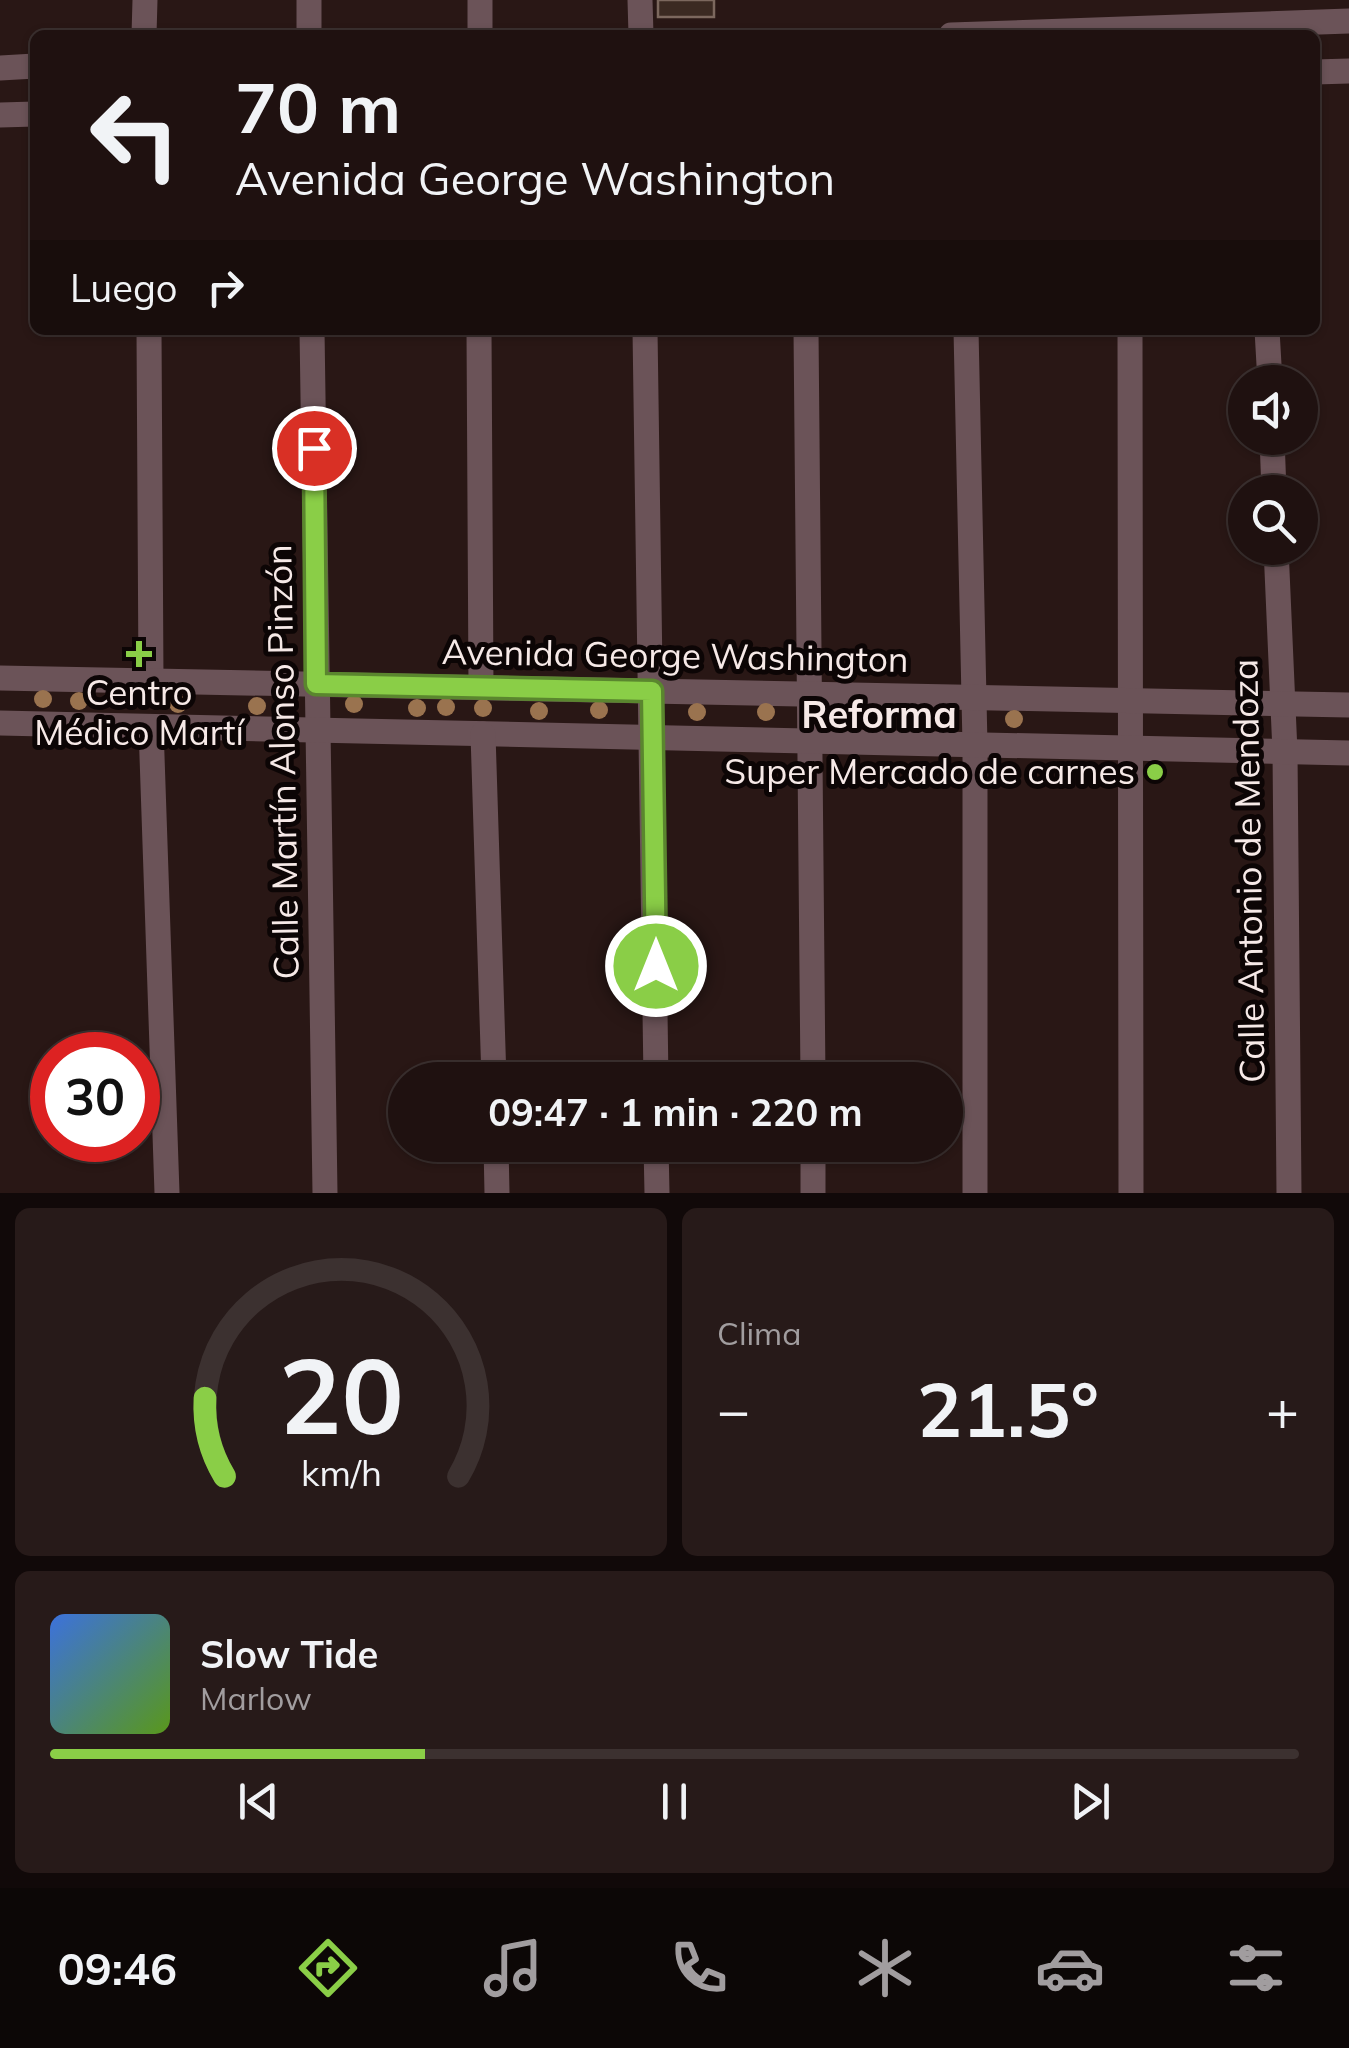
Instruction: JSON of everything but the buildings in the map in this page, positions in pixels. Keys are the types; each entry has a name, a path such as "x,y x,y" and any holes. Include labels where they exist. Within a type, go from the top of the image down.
{"street":[{"path":"144,0 144,30"},
{"path":"309,0 309,30"},
{"path":"480,0 480,30"},
{"path":"640,0 641,30"},
{"path":"1259,30 1349,22"},
{"path":"0,68 30,66"},
{"path":"1320,72 1349,71"},
{"path":"0,115 30,114"},
{"path":"148,335 151,681"},
{"name":"Calle Martín Alonso Pinzón","path":"312,335 325,1193"},
{"path":"479,335 481,688"},
{"path":"645,335 656,1062"},
{"path":"806,335 813,741 813,1062"},
{"path":"966,335 975,745 975,1193"},
{"path":"1130,335 1132,1193"},
{"path":"1268,335 1269,365"},
{"name":"Calle Antonio de Mendoza","path":"1277,565 1285,752 1289,1193"},
{"name":"Avenida George Washington","path":"0,678 1349,705"},
{"path":"0,723 1349,753"},
{"path":"151,726 166,1193"},
{"path":"483,734 493,1062"},
{"path":"496,1162 497,1193"},
{"path":"656,1162 657,1193"},
{"path":"813,1162 813,1193"}],"place":[{"name":"Centro Médico Martí","path":"139,654"},
{"name":"Super Mercado de carnes","path":"1155,772"}],"district":[{"name":"Reforma","path":"879,715"}],"route":[{"path":"314,448 316,684 652,691 656,966"}]}
